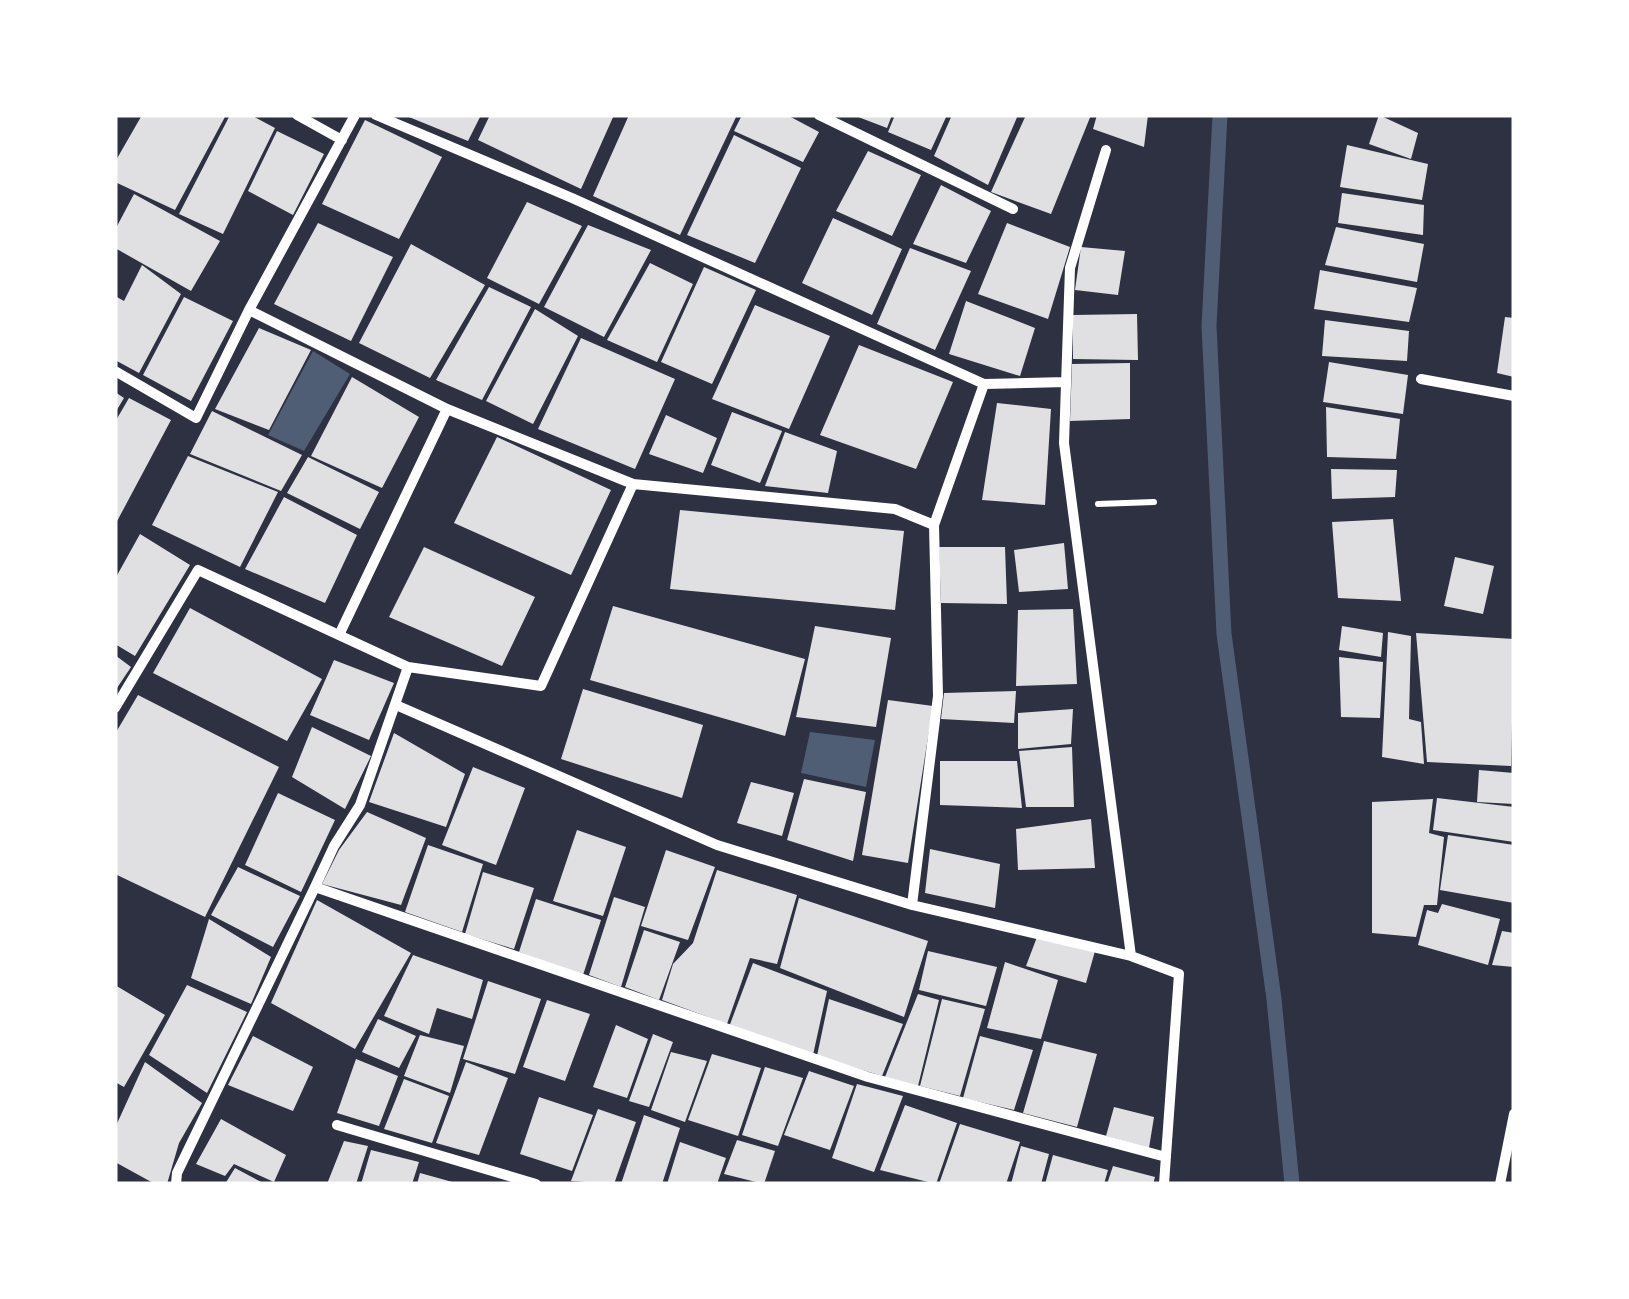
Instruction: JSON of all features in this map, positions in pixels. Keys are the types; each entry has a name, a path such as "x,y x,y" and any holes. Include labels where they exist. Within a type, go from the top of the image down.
{"street":[{"path":"296,115 342,140"},
{"path":"115,371 196,418 249,310 355,115"},
{"path":"376,115 572,198 984,384 1066,382"},
{"path":"819,115 1013,210"},
{"path":"1106,150 1070,268 1064,443 1132,956"},
{"path":"249,310 447,409 633,484 895,510 934,525"},
{"path":"1421,379 1514,396"},
{"path":"912,905 938,696 934,525 984,384"},
{"path":"339,636 447,409"},
{"path":"115,708 198,570 408,667 541,686 633,484"},
{"path":"176,1184 177,1173 314,886 360,806 408,667"},
{"path":"396,704 716,845 912,905 1132,956 1178,974 1164,1184"},
{"path":"314,886 868,1077 1166,1157"},
{"path":"1500,1184 1514,1114"},
{"path":"338,1124 536,1184"}],"path":[{"path":"1072,506 1154,502"}],"water":[{"path":"313,351 350,374 304,451 268,435"},
{"path":"810,732 875,740 866,787 801,773"}],"building":[{"path":"142,115 226,115 175,210 115,182 115,162"},
{"path":"230,115 251,115 275,128 223,234 179,214"},
{"path":"404,115 481,115 468,141"},
{"path":"490,115 614,115 581,189 478,140"},
{"path":"629,115 737,115 680,235 593,196"},
{"path":"742,115 787,115 819,132 803,162 734,131"},
{"path":"853,115 892,115 887,128"},
{"path":"895,115 947,115 931,150 888,132"},
{"path":"952,115 1018,115 988,185 934,156"},
{"path":"1026,115 1091,115 1051,214 991,192"},
{"path":"1097,115 1148,115 1144,147 1093,129"},
{"path":"1379,115 1418,133 1411,159 1369,144"},
{"path":"365,120 442,157 399,239 322,204"},
{"path":"277,131 324,154 293,215 248,191"},
{"path":"734,135 801,168 755,263 687,235"},
{"path":"1347,145 1428,164 1422,200 1340,187"},
{"path":"868,151 921,175 892,236 836,211"},
{"path":"941,185 991,211 966,263 913,244"},
{"path":"1342,193 1424,205 1423,235 1338,223"},
{"path":"134,194 220,241 191,291 115,248 115,230"},
{"path":"527,202 582,226 539,304 487,278"},
{"path":"833,218 902,249 872,315 802,283"},
{"path":"318,223 393,257 351,341 274,304"},
{"path":"1007,223 1070,247 1048,319 978,294"},
{"path":"588,225 651,250 604,337 544,307"},
{"path":"1336,227 1424,244 1417,282 1325,265"},
{"path":"411,244 485,285 430,378 359,343"},
{"path":"1081,247 1125,251 1118,295 1075,290"},
{"path":"910,248 971,271 935,350 877,324"},
{"path":"650,263 693,284 657,362 607,340"},
{"path":"142,265 181,294 139,373 115,360 115,296 124,301"},
{"path":"704,267 756,290 712,384 661,362"},
{"path":"1320,270 1417,288 1409,322 1314,309"},
{"path":"489,287 531,307 482,400 436,380"},
{"path":"184,297 233,321 191,401 143,375"},
{"path":"966,301 1035,328 1020,376 949,354"},
{"path":"755,305 830,336 789,429 712,399"},
{"path":"535,309 578,336 533,424 486,401"},
{"path":"1137,314 1138,360 1073,359 1073,315"},
{"path":"1505,317 1514,318 1514,377 1497,373"},
{"path":"1325,320 1409,331 1407,361 1322,356"},
{"path":"259,328 311,350 269,430 215,409"},
{"path":"581,338 675,379 635,469 538,429"},
{"path":"859,345 953,382 916,469 820,435"},
{"path":"1329,362 1408,375 1403,414 1323,402"},
{"path":"1130,363 1130,419 1070,421 1072,364"},
{"path":"352,377 419,417 382,488 311,456"},
{"path":"115,392 124,398 115,413"},
{"path":"129,398 171,420 115,525 115,422"},
{"path":"997,403 1051,409 1045,505 982,500"},
{"path":"1326,407 1400,419 1396,459 1327,457"},
{"path":"212,411 302,455 281,491 190,454"},
{"path":"732,412 782,431 760,483 711,465"},
{"path":"666,415 717,438 703,473 649,454"},
{"path":"785,432 837,451 828,493 765,486"},
{"path":"497,437 611,490 571,575 454,523"},
{"path":"188,456 278,492 240,567 152,525"},
{"path":"308,457 379,492 360,529 287,493"},
{"path":"1331,469 1397,470 1395,497 1332,499"},
{"path":"284,497 357,535 325,603 245,569"},
{"path":"680,510 904,531 895,610 670,589"},
{"path":"1393,519 1401,601 1338,598 1332,522"},
{"path":"140,534 190,565 135,656 115,644 115,579"},
{"path":"1064,543 1068,589 1019,592 1014,550"},
{"path":"424,547 535,597 502,666 389,617"},
{"path":"939,547 1005,547 1007,604 941,603"},
{"path":"1455,557 1494,566 1483,614 1444,606"},
{"path":"613,606 805,659 785,736 590,680"},
{"path":"190,608 322,679 287,741 153,673"},
{"path":"1073,609 1077,684 1016,686 1018,610"},
{"path":"815,626 891,638 876,727 796,717"},
{"path":"1342,626 1383,633 1381,657 1339,650"},
{"path":"1388,632 1411,636 1409,719 1421,722 1424,764 1382,757"},
{"path":"1416,633 1514,639 1511,766 1427,762"},
{"path":"115,655 131,667 115,691"},
{"path":"1339,657 1383,662 1380,718 1341,717"},
{"path":"334,660 394,683 369,740 310,715"},
{"path":"583,689 703,725 682,798 561,759"},
{"path":"1016,691 1014,723 941,719 944,693"},
{"path":"138,695 279,767 205,917 115,874 115,734"},
{"path":"888,700 933,706 908,863 862,855"},
{"path":"1073,709 1071,744 1018,749 1018,713"},
{"path":"312,727 371,756 345,809 292,777"},
{"path":"394,733 465,774 446,827 369,802"},
{"path":"1072,747 1074,807 1026,807 1019,751"},
{"path":"940,761 1017,761 1022,808 940,805"},
{"path":"473,767 525,788 496,865 442,845"},
{"path":"1479,770 1514,773 1514,804 1477,802"},
{"path":"804,779 866,792 853,861 787,840"},
{"path":"751,782 794,793 782,836 737,823"},
{"path":"278,793 335,820 301,892 245,865"},
{"path":"1437,798 1514,807 1514,842 1433,830"},
{"path":"1433,799 1429,833 1444,837 1437,905 1424,905 1416,937 1372,933 1372,802"},
{"path":"367,812 426,838 401,905 322,884 339,850"},
{"path":"1091,819 1095,868 1018,870 1016,829"},
{"path":"577,830 626,847 603,916 553,901"},
{"path":"1448,835 1514,845 1514,903 1440,890"},
{"path":"428,845 483,864 462,932 405,912"},
{"path":"930,849 1000,864 995,908 925,893"},
{"path":"666,850 715,867 688,940 641,926"},
{"path":"238,867 300,896 273,947 211,915"},
{"path":"717,870 797,895 777,964 750,958 727,1024 662,1000 673,964 693,943"},
{"path":"483,872 534,888 514,949 465,934"},
{"path":"614,897 645,907 621,987 589,975"},
{"path":"799,898 928,941 904,1017 780,968"},
{"path":"536,899 601,920 583,975 519,952"},
{"path":"317,900 411,953 355,1049 271,1003"},
{"path":"1442,904 1500,919 1488,965 1418,945 1427,910 1438,913"},
{"path":"209,919 271,957 251,1004 191,978"},
{"path":"644,930 680,942 659,1000 625,987"},
{"path":"1502,931 1514,933 1514,967 1492,965"},
{"path":"1037,937 1095,951 1086,983 1026,966"},
{"path":"928,951 997,967 986,1006 919,990"},
{"path":"413,955 483,980 472,1019 437,1008 429,1034 384,1016"},
{"path":"1005,962 1058,980 1041,1039 987,1028"},
{"path":"753,963 827,991 813,1055 729,1027"},
{"path":"488,981 541,999 515,1074 463,1059"},
{"path":"115,985 165,1015 124,1087 115,1082"},
{"path":"187,985 247,1012 207,1093 149,1055"},
{"path":"918,994 939,1000 918,1086 885,1077"},
{"path":"829,999 903,1024 882,1076 817,1056"},
{"path":"942,999 985,1009 960,1096 920,1086"},
{"path":"547,1000 590,1014 565,1081 523,1067"},
{"path":"378,1019 416,1036 399,1068 362,1052"},
{"path":"616,1025 648,1039 627,1098 593,1087"},
{"path":"653,1034 673,1042 649,1107 629,1101"},
{"path":"420,1035 464,1046 450,1093 404,1076"},
{"path":"253,1036 313,1067 293,1111 228,1085"},
{"path":"980,1036 1033,1050 1014,1110 963,1098"},
{"path":"1044,1041 1097,1054 1077,1127 1023,1113"},
{"path":"671,1052 707,1061 685,1122 651,1110"},
{"path":"712,1054 761,1068 738,1136 688,1120"},
{"path":"356,1059 398,1076 379,1126 337,1113"},
{"path":"145,1062 202,1103 179,1143 167,1184 155,1184 115,1162 115,1128"},
{"path":"466,1062 508,1078 479,1155 436,1143"},
{"path":"765,1067 803,1078 778,1146 742,1135"},
{"path":"809,1071 854,1086 830,1150 784,1135"},
{"path":"404,1079 449,1096 432,1143 384,1129"},
{"path":"857,1084 903,1096 874,1172 832,1158"},
{"path":"539,1097 593,1115 572,1171 520,1154"},
{"path":"905,1105 957,1123 936,1184 880,1170"},
{"path":"1114,1107 1154,1117 1149,1148 1106,1136"},
{"path":"598,1109 636,1122 614,1184 571,1181"},
{"path":"644,1115 680,1128 662,1184 621,1184"},
{"path":"221,1119 286,1155 274,1182 234,1164 225,1176 196,1164"},
{"path":"960,1124 1020,1142 1006,1184 939,1184"},
{"path":"737,1140 775,1151 764,1184 724,1174"},
{"path":"344,1141 368,1146 356,1184 327,1184"},
{"path":"680,1142 726,1158 717,1184 667,1184"},
{"path":"1021,1146 1049,1154 1041,1184 1011,1184"},
{"path":"371,1150 419,1162 412,1184 361,1184"},
{"path":"1053,1155 1108,1170 1104,1184 1045,1184"},
{"path":"1113,1166 1155,1177 1153,1184 1107,1184"},
{"path":"235,1168 265,1184 225,1184"},
{"path":"420,1173 456,1183 456,1184 417,1184"}],"waterway":[{"path":"1220,115 1209,326 1224,634 1274,999 1292,1184"}]}
